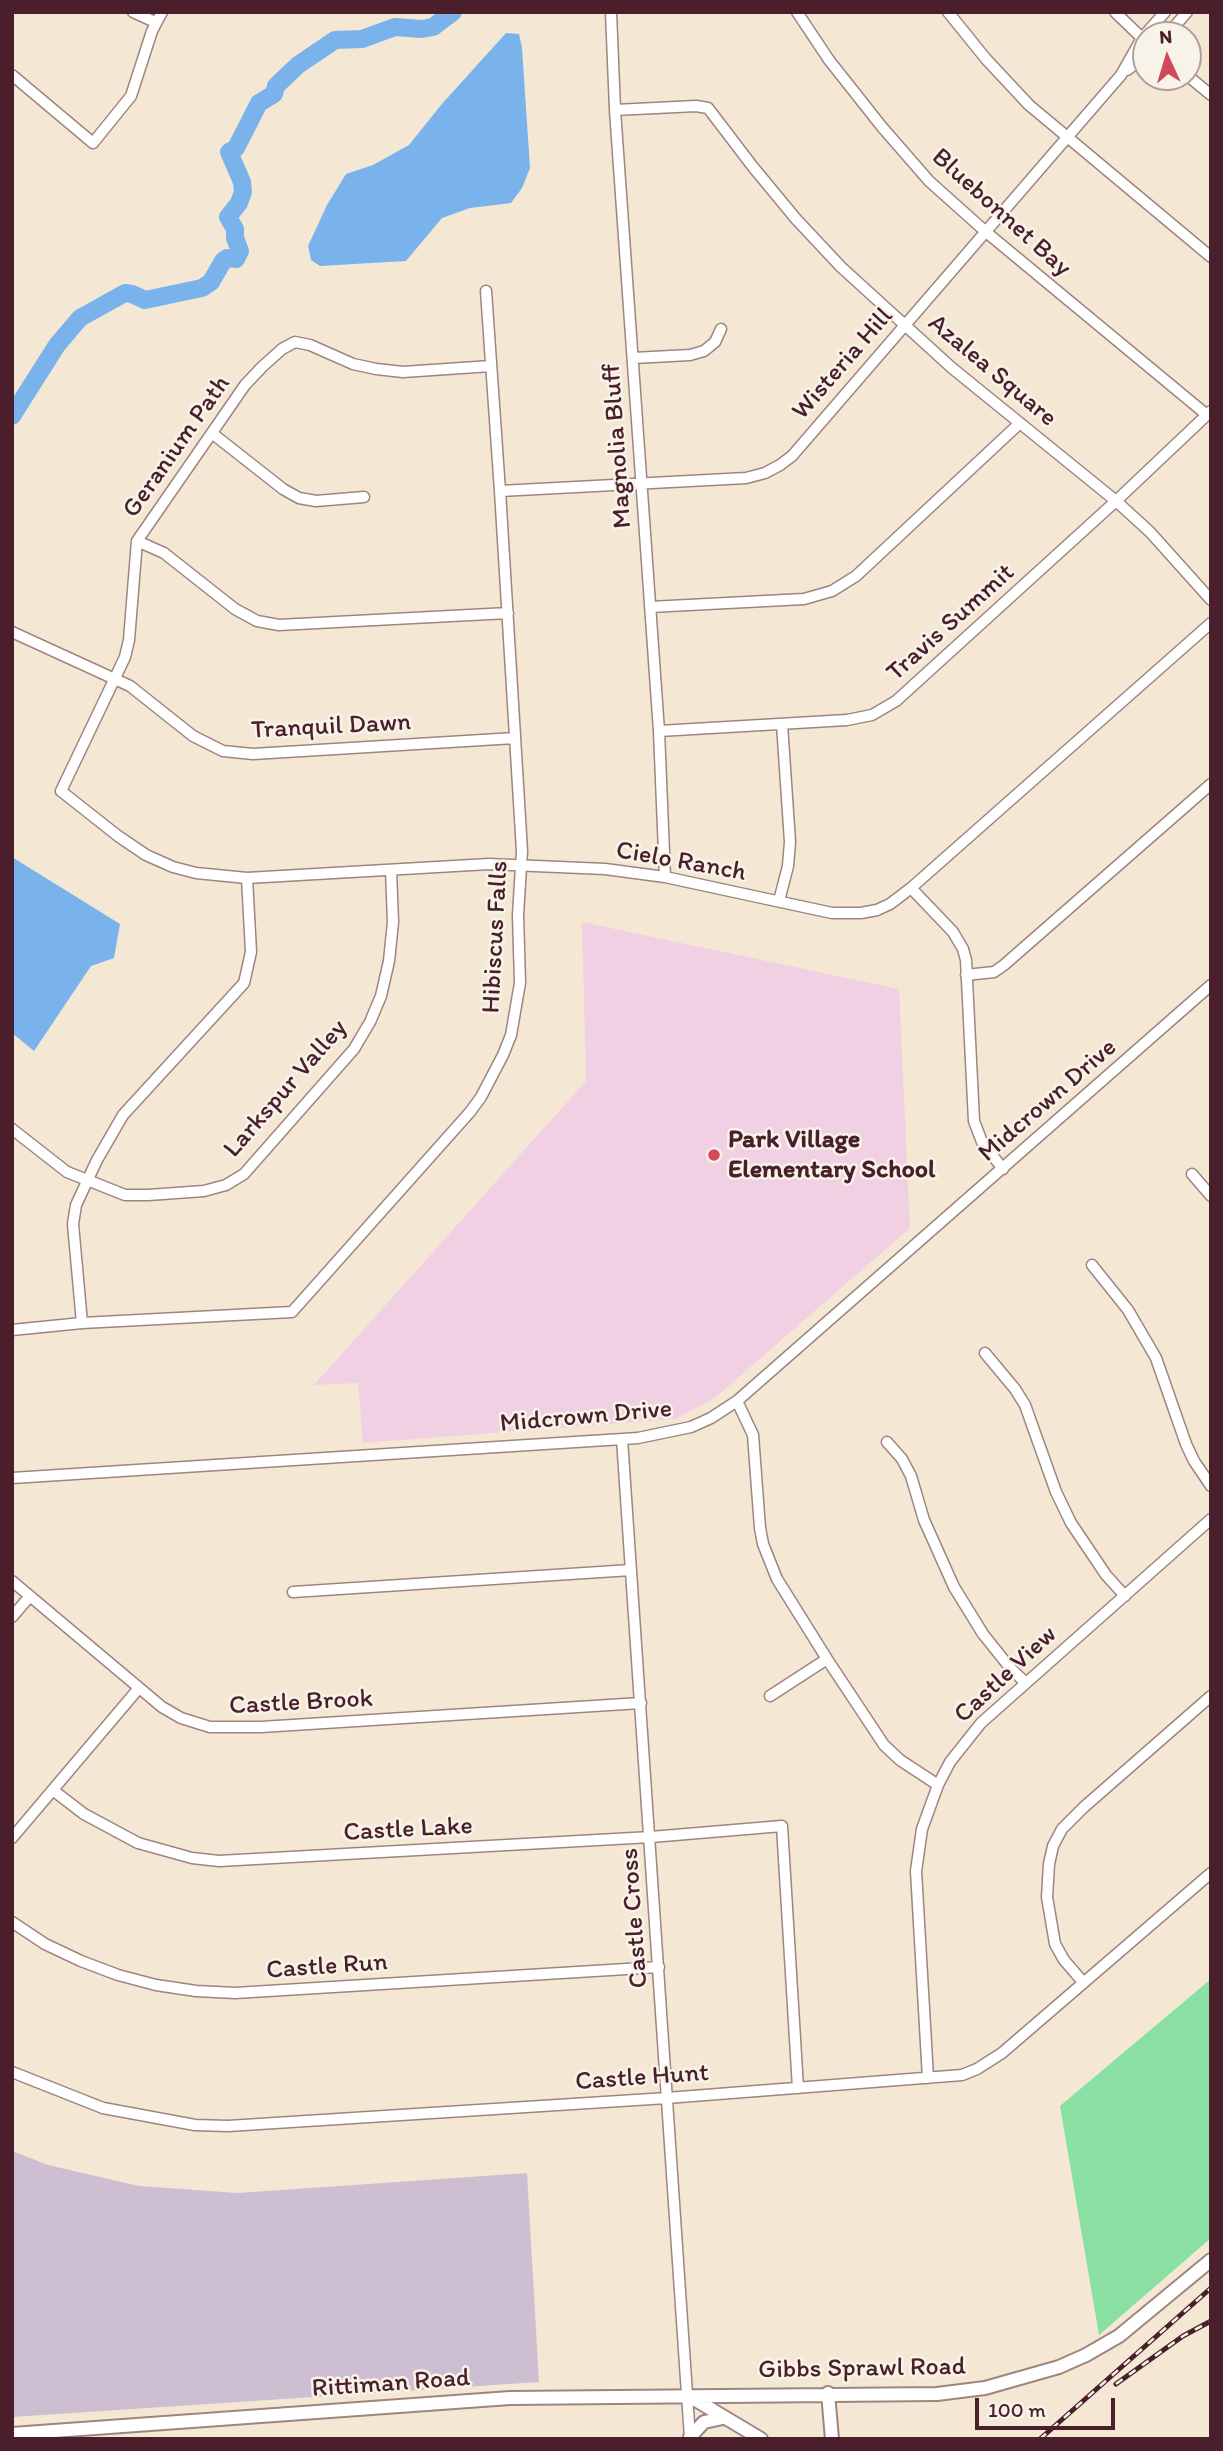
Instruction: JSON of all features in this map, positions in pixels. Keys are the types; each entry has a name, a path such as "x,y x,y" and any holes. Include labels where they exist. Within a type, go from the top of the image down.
{"main road":[{"name":"Gibbs Sprawl Road","path":"689,2395 937,2394 1007,2384 1059,2367 1119,2336 1211,2260"},
{"path":"828,2393 832,2439"},
{"path":"689,2395 761,2439"},
{"name":"Rittiman Road","path":"12,2434 510,2398 689,2395"},
{"path":"690,2438 704,2422 723,2418"}],"street":[{"path":"133,12 155,22"},
{"path":"12,75 93,143 131,96 155,22 162,12"},
{"name":"Magnolia Bluff","path":"611,12 615,110 659,731 665,877"},
{"name":"Bluebonnet Bay","path":"797,12 829,60 929,181 986,232 1209,413"},
{"path":"948,12 1029,104 1066,138 1211,257"},
{"path":"1115,12 1132,28"},
{"name":"Wisteria Hill","path":"500,491 746,478 780,466 792,456 986,232 1121,75 1132,58"},
{"name":"Wisteria Hill","path":"1121,75 1132,67"},
{"name":"Azalea Square","path":"615,110 696,106 708,108 796,219 841,267 904,325 1116,501 1150,532 1211,600"},
{"name":"Hibiscus Falls","path":"12,1330 82,1323 292,1312 470,1112 493,1076 511,1035 517,1008 522,865 486,291"},
{"path":"633,358 690,355 704,351 715,342 721,329"},
{"name":"Geranium Path","path":"61,791 116,678 129,640 137,541 246,385 282,349 295,342 310,345 353,364 403,372 491,366"},
{"name":"Travis Summit","path":"659,731 847,720 872,715 897,701 1209,413"},
{"path":"650,607 804,598 832,591 856,576 1020,423"},
{"path":"213,434 283,489 299,498 316,501 364,497"},
{"path":"137,541 163,553 235,609 257,621 279,625 508,613"},
{"name":"Cielo Ranch","path":"61,791 146,855 195,873 247,878 489,864 605,869 665,877 832,913 861,913 890,904 911,888 1211,623"},
{"name":"Tranquil Dawn","path":"12,632 116,678 194,736 223,751 253,754 515,738"},
{"path":"779,901 788,866 790,842 782,724"},
{"path":"966,975 994,972 1004,965 1211,784"},
{"name":"Larkspur Valley","path":"12,1129 67,1172 125,1195 204,1191 226,1185 244,1174 354,1049 370,1022 381,996 389,961 393,922 391,870"},
{"path":"82,1323 73,1224 76,1205 123,1115 244,983 251,951 247,878"},
{"path":"911,888 959,941 966,960 974,1121 982,1142 1003,1169"},
{"name":"Midcrown Drive","path":"12,1478 622,1439 691,1427 737,1401 1209,991"},
{"path":"1192,1174 1211,1196"},
{"path":"1092,1265 1128,1310 1150,1347 1166,1383 1186,1444 1211,1486"},
{"path":"985,1353 1025,1405 1056,1492 1071,1523 1091,1555 1125,1596"},
{"path":"737,1401 753,1435 760,1528 771,1566 827,1660 884,1745 900,1760 938,1785"},
{"name":"Castle Cross","path":"622,1439 689,2395"},
{"path":"887,1442 902,1459 911,1476 924,1520 954,1587 983,1634 1026,1683"},
{"name":"Castle View","path":"928,2078 916,1871 922,1829 938,1785 965,1742 986,1718 1211,1519"},
{"path":"293,1592 631,1570"},
{"name":"Castle Brook","path":"12,1581 162,1707 200,1725 222,1728 641,1703"},
{"path":"12,1617 30,1596"},
{"path":"770,1696 827,1660"},
{"path":"12,1838 139,1688"},
{"path":"1083,1982 1063,1960 1055,1944 1047,1897 1053,1846 1062,1829 1084,1807 1211,1696"},
{"name":"Castle Lake","path":"54,1791 84,1815 138,1843 192,1858 219,1861 651,1837 782,1826 798,2088"},
{"name":"Castle Hunt","path":"12,2072 103,2108 195,2125 282,2123 667,2098 962,2075 994,2059 1211,1873"},
{"name":"Castle Run","path":"12,1922 45,1944 81,1962 131,1979 196,1992 235,1993 659,1967"},
{"path":"689,2395 690,2438"}],"shaded area":[{"name":"Park Village Elementary School","path":"582,922 899,989 910,1228 716,1397 676,1419 363,1443 358,1383 314,1385 586,1081"},
{"path":"12,2151 48,2165 139,2186 238,2193 527,2173 539,2382 12,2417"}],"green space":[{"path":"1211,1979 1211,2238 1099,2335 1060,2106"}],"water":[{"path":"506,33 519,34 522,48 530,168 522,188 511,203 470,208 442,218 406,261 320,266 311,260 308,246 327,205 346,174 373,165 409,145"},
{"path":"12,857 120,924 114,958 91,966 34,1051 12,1033"}],"waterway":[{"path":"12,416 57,345 80,318 125,293 145,300 202,288 211,282 223,261 227,258 236,259 240,251 235,229 228,217 239,203 243,192 242,182 229,152 236,148 259,103 274,94 276,86 298,65 335,40 362,39 395,27 433,27 453,12"}],"railway":[{"path":"1040,2439 1211,2288"},
{"path":"1116,2384 1183,2336 1211,2321"}],"place":[{"name":"Park Village Elementary School","path":"714,1155"}]}
